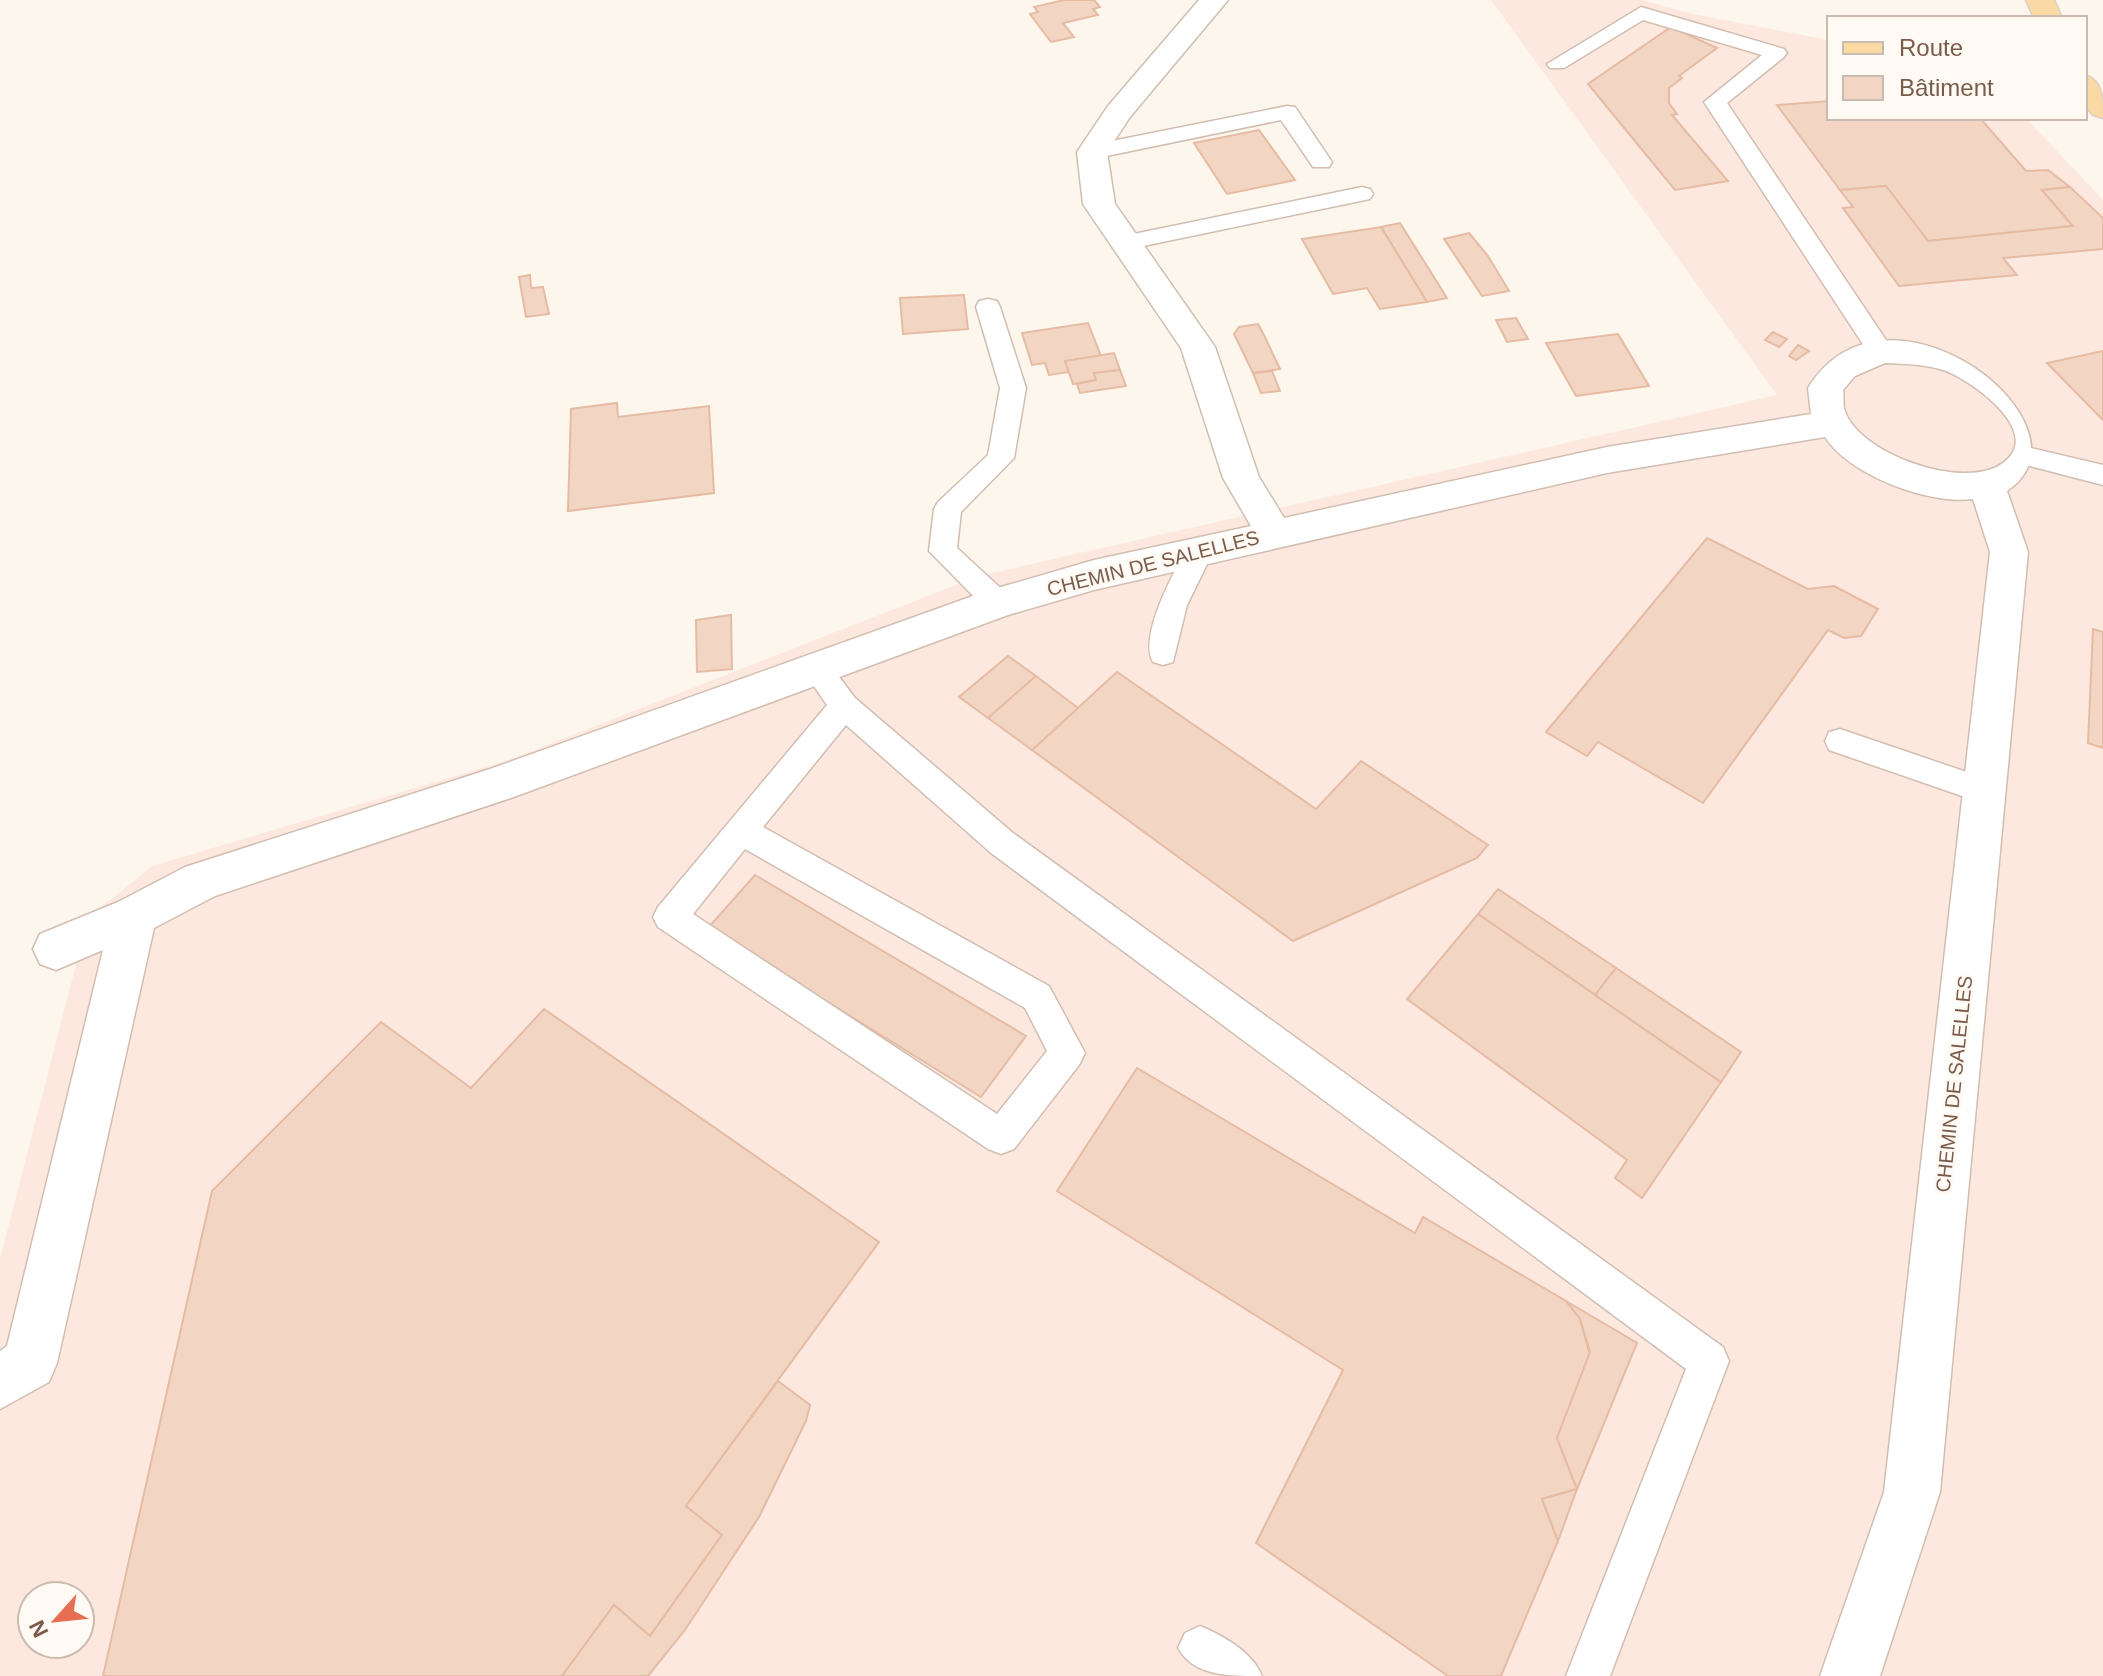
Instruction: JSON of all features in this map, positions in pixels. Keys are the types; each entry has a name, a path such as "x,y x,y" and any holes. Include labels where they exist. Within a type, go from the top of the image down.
{"main road":[{"path":"2087,87 2103,109"}],"street":[{"path":"1214,0 1118,112 1092,152 1099,204 1198,347 1241,478 1274,533"},
{"path":"1881,352 1913,352 1947,359 1979,373 2006,391 2025,413 2034,436 2031,457 2022,470 2007,480 1987,486 1953,487 1916,481 1880,467 1851,446 1832,423 1825,403 1827,384 1838,369 1857,358 1881,352"},
{"name":"CHEMIN DE SALELLES","path":"56,949 134,916 201,881 496,785 998,603 1094,575 1200,550 1607,460 1832,423"},
{"name":"CHEMIN DE SALELLES","path":"1850,1676 1912,1492 2009,552 1987,486"},
{"path":"0,1382 30,1363 134,916"}],"lane":[{"path":"1557,64 1641,13 1777,53 1715,102 1881,352"},
{"path":"1092,152 1287,112 1321,162"},
{"path":"1124,243 1362,194"},
{"path":"988,307 1013,388 1001,458 948,509 943,551 998,603"},
{"path":"2031,457 2103,475"},
{"path":"1163,654 1173,605 1200,550"},
{"path":"817,669 844,706 1002,843 1709,1361 1588,1676"},
{"path":"740,830 1037,997 1067,1053 1001,1137 670,917 740,830 844,706"},
{"path":"1840,741 1985,791"},
{"path":"1200,1648 1240,1676"}],"shaded area":[{"path":"1491,0 1642,0 1693,14 1827,40 1827,120 2028,120 2103,200 2103,1676 0,1676 0,1259 88,918 152,866 506,761 979,576 1777,395"}],"building":[{"path":"1064,0 1094,0 1100,7 1093,9 1098,15 1063,23 1074,37 1051,42 1030,14 1038,12 1034,7"},
{"path":"1671,27 1717,48 1679,76 1682,78 1669,88 1669,103 1677,114 1672,115 1728,181 1675,190 1588,84"},
{"path":"1827,101 1827,120 1982,120 2026,171 2048,170 2070,187 2042,190 2073,226 1928,241 1886,186 1840,190 1777,105"},
{"path":"1259,130 1295,180 1227,194 1194,143"},
{"path":"1886,186 1928,241 2073,226 2042,190 2070,187 2103,218 2103,249 2003,258 2017,275 1899,286 1843,208 1853,207 1840,190"},
{"path":"1400,223 1447,298 1427,302 1381,227"},
{"path":"1381,227 1427,302 1380,309 1367,288 1333,294 1302,239"},
{"path":"1469,233 1488,256 1509,291 1482,296 1444,239"},
{"path":"530,275 531,288 543,287 549,314 526,317 519,277"},
{"path":"964,295 968,329 903,334 900,298"},
{"path":"1516,318 1528,339 1507,342 1496,320"},
{"path":"1088,323 1101,356 1065,361 1069,372 1049,375 1045,363 1032,365 1022,333"},
{"path":"1258,324 1280,369 1253,373 1234,334 1239,327"},
{"path":"1773,332 1787,339 1779,347 1765,340"},
{"path":"1618,334 1649,386 1576,396 1546,343"},
{"path":"1798,345 1809,351 1796,360 1789,356"},
{"path":"2103,351 2103,420 2047,363"},
{"path":"1114,353 1120,370 1094,373 1096,380 1073,384 1065,361"},
{"path":"1120,370 1126,386 1080,393 1077,384 1096,380 1094,373"},
{"path":"1272,371 1280,391 1261,393 1253,373"},
{"path":"617,403 618,417 709,406 714,493 568,511 571,409"},
{"path":"1707,538 1808,589 1834,586 1878,609 1861,636 1844,638 1828,630 1703,803 1598,742 1587,756 1546,732"},
{"path":"731,615 732,669 697,672 696,620"},
{"path":"2093,629 2103,632 2103,748 2088,743"},
{"path":"1008,656 1036,676 988,718 959,697"},
{"path":"1117,672 1316,809 1361,761 1488,845 1477,858 1293,941 1032,750"},
{"path":"1036,676 1078,708 1032,750 988,718"},
{"path":"755,875 1026,1036 981,1097 708,928"},
{"path":"1498,889 1616,968 1595,995 1478,914"},
{"path":"1478,914 1721,1082 1642,1198 1615,1178 1627,1160 1407,999"},
{"path":"1616,968 1741,1052 1721,1082 1595,995"},
{"path":"544,1009 879,1242 686,1506 722,1535 650,1636 614,1605 562,1676 103,1676 212,1191 381,1022 471,1088"},
{"path":"1137,1068 1415,1233 1423,1217 1566,1301 1580,1319 1590,1355 1557,1438 1577,1489 1542,1499 1558,1541 1501,1676 1448,1676 1256,1543 1343,1370 1057,1191"},
{"path":"1566,1301 1637,1343 1577,1489 1557,1438 1590,1352 1580,1319"},
{"path":"778,1381 810,1405 806,1421 759,1517 685,1630 648,1676 562,1676 614,1605 650,1636 722,1535 686,1506"},
{"path":"1577,1489 1558,1541 1542,1499"}]}
